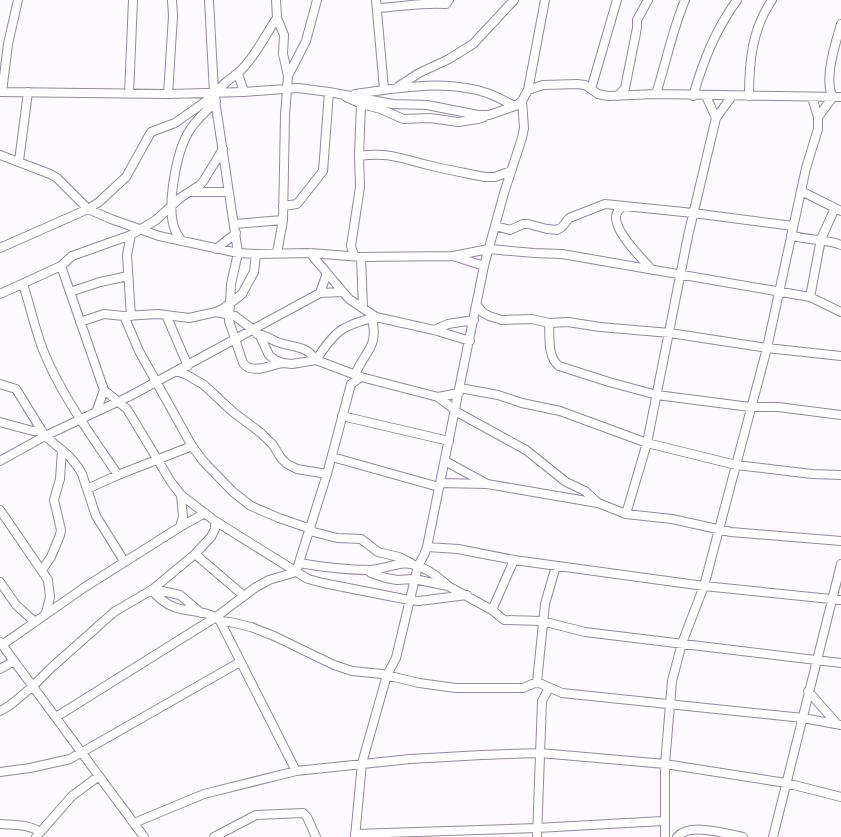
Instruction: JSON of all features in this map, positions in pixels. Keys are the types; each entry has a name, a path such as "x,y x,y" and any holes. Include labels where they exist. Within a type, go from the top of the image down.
{"street":[{"path":"18,0 8,44 1,92 216,96 288,88 310,88 393,104 428,105 463,113 489,115"},
{"path":"129,94 133,0"},
{"path":"168,94 173,16 172,0"},
{"path":"210,0 210,37 216,96 228,192 238,252 231,284 229,305 230,329 243,363 250,369 283,363"},
{"path":"276,0 277,18 284,35 283,54 288,76 284,124 283,220 277,253"},
{"path":"288,76 306,41 317,0"},
{"path":"384,89 376,4 399,7 423,3 446,4 449,0"},
{"path":"398,87 419,73 449,59 473,44 514,0"},
{"path":"345,95 347,98 361,104 381,109 408,120 430,118 458,122 478,119 515,106 522,101 528,90 545,0"},
{"path":"591,89 617,0"},
{"path":"618,96 625,88 637,20 648,0"},
{"path":"656,94 677,20 685,0"},
{"path":"693,96 710,44 737,0"},
{"path":"749,96 750,55 762,20 772,0"},
{"path":"181,240 174,224 173,204 175,166 185,139 221,87 238,74 259,49 270,26 277,18"},
{"path":"837,97 830,91 831,68 841,24"},
{"path":"238,74 244,92"},
{"path":"528,90 543,85 577,84 585,86 598,94 618,96 656,94 837,97"},
{"path":"345,95 398,87 440,86 487,93 515,106"},
{"path":"18,161 28,92"},
{"path":"283,206 297,204 322,171 329,92"},
{"path":"0,248 88,209 99,202 126,177 151,132 175,123 216,96"},
{"path":"706,96 716,118"},
{"path":"626,511 647,443 693,213 716,118 732,96"},
{"path":"665,837 665,764 672,681 682,643 704,586 714,542 767,348 806,168 816,136 818,117 812,97"},
{"path":"818,117 837,97"},
{"path":"522,101 524,128 484,266 427,547 424,555 415,565 414,579 396,658 387,675 362,763 355,836 664,824 678,835 692,830 704,829 743,837"},
{"path":"333,256 351,246 360,192 361,104"},
{"path":"360,140 369,151 375,154"},
{"path":"0,294 61,266 72,256 131,235 156,220 173,204 192,192 204,180 223,149"},
{"path":"0,154 56,178 88,209 160,236 216,249 256,254 310,253 333,256 453,256 489,249 534,254 562,254 810,297 841,312"},
{"path":"359,156 375,154 394,155 428,165 485,177 495,177 511,170"},
{"path":"801,191 838,209 821,239 810,297"},
{"path":"192,192 228,192"},
{"path":"495,226 510,230 523,224 528,224 557,230 569,218 602,205 693,213 793,226"},
{"path":"624,206 619,208 614,215 616,224 624,237 651,268"},
{"path":"234,224 283,220"},
{"path":"216,249 236,233"},
{"path":"131,235 127,248 128,316 139,351 192,446 204,462 242,500 263,511 299,526 337,538 361,540 378,552 399,557 432,573 448,586"},
{"path":"791,235 802,239 821,239 841,245"},
{"path":"351,246 358,256 363,308"},
{"path":"296,572 314,520 351,384 358,376 361,362 373,342 375,332 374,318 342,292 310,253"},
{"path":"80,322 104,314 128,316 158,314 189,318 216,312 229,305 242,294 249,284 254,272 256,254"},
{"path":"453,256 484,266"},
{"path":"61,266 104,390 127,410 181,495 215,521 308,579 409,600 419,601 467,595"},
{"path":"320,293 327,273"},
{"path":"70,292 100,282 128,276"},
{"path":"23,284 43,351 80,420 118,474"},
{"path":"0,461 43,433 80,420 97,410 118,402 188,366 234,339 255,331 320,293 342,292"},
{"path":"477,305 482,312 502,320 532,319 550,323 568,322 600,327 670,333 767,348 841,356"},
{"path":"216,312 229,314 255,331 279,343 301,348 312,354 316,360"},
{"path":"166,315 188,366"},
{"path":"316,360 337,332 351,323 374,318 434,330 470,341"},
{"path":"434,330 448,324 474,320"},
{"path":"550,323 553,362 582,374 656,396 750,407 778,406 841,414"},
{"path":"255,331 269,354 275,360 283,363 292,364 316,360 358,376 438,397 455,410 526,450 566,482 585,491 598,503"},
{"path":"177,371 204,385 233,412 261,433 287,464 297,469 327,474"},
{"path":"342,371 351,384"},
{"path":"0,384 16,389 43,433 78,467 96,516 124,561"},
{"path":"97,410 104,390"},
{"path":"438,397 460,391 498,395 522,403 560,411 647,443 736,465 812,474 841,475"},
{"path":"342,416 449,441"},
{"path":"0,422 33,432 43,433"},
{"path":"86,489 118,474 192,446"},
{"path":"42,570 51,557 61,530 54,500 60,479 62,450"},
{"path":"332,457 440,485 487,484 598,503 626,511 731,532 841,541"},
{"path":"445,461 487,484"},
{"path":"180,527 183,517 181,495"},
{"path":"0,510 48,580 50,592 46,613"},
{"path":"144,837 1,644 124,561 205,513"},
{"path":"299,526 314,520"},
{"path":"0,711 32,688 51,668 114,612 152,589 194,554 211,537 215,529 215,521"},
{"path":"714,542 731,532"},
{"path":"427,547 458,549 514,560 704,586 841,600"},
{"path":"194,554 244,596"},
{"path":"492,610 514,560"},
{"path":"299,563 368,570 403,564 415,565"},
{"path":"773,837 841,564"},
{"path":"537,682 542,621 546,597 556,566"},
{"path":"368,570 371,573 386,578 396,580 414,579 448,586 492,610 504,620 542,621 585,632 841,663"},
{"path":"56,717 218,619 244,596 270,580 296,572"},
{"path":"0,582 16,605 35,622"},
{"path":"152,589 180,595 201,613"},
{"path":"152,589 172,607 251,627 334,665 352,671 387,675 419,683 456,688 523,688 537,682 562,693 803,718 839,725"},
{"path":"218,619 296,771"},
{"path":"0,669 14,661"},
{"path":"0,772 30,768 70,759 240,662"},
{"path":"537,837 542,702 549,688"},
{"path":"808,691 839,725"},
{"path":"134,823 204,794 296,771 362,763 459,756 540,753 665,764 786,783 841,797"},
{"path":"0,824 34,828 38,835 72,796 99,776"},
{"path":"214,837 226,834 256,815 303,813 307,817 316,837"}]}
